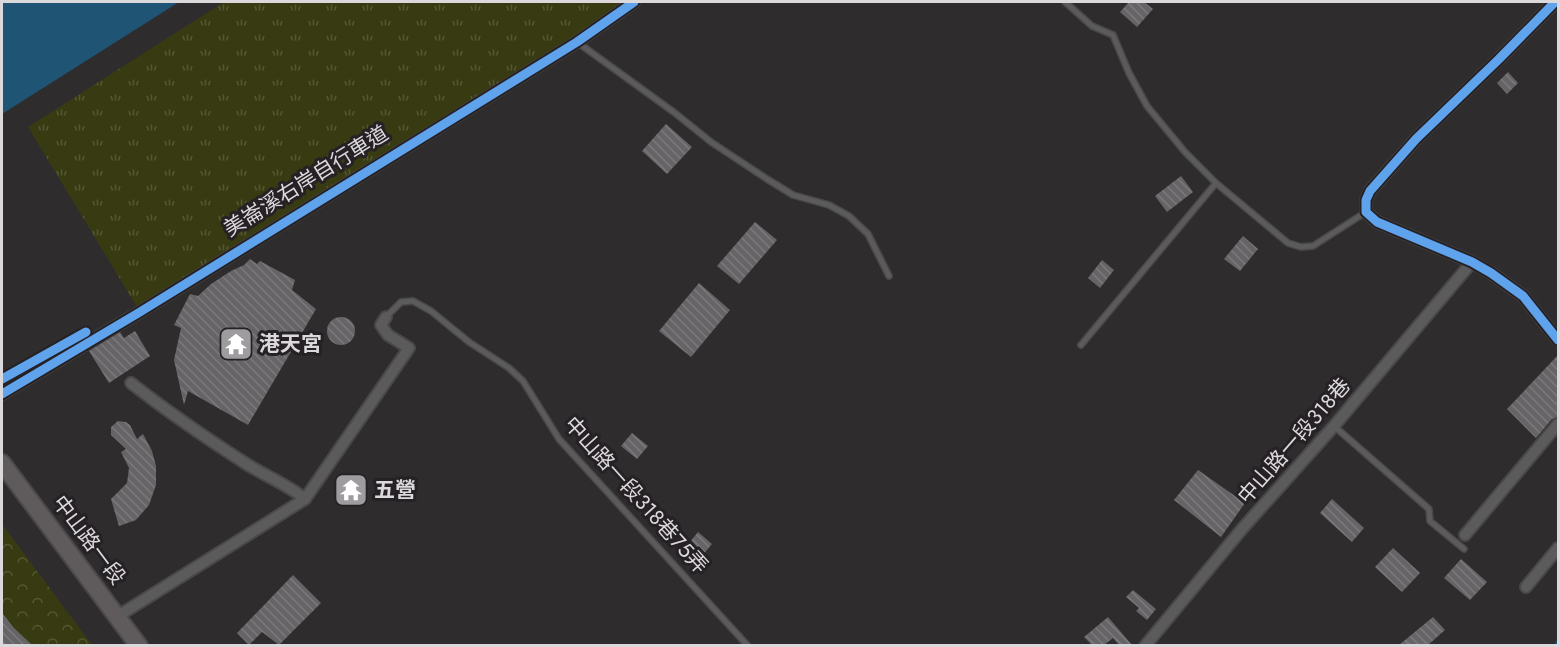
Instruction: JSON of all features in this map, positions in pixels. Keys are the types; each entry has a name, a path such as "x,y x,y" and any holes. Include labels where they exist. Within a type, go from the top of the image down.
{"street":[{"path":"2,394 140,312 577,42 634,2"},
{"path":"1555,2 1416,139 1370,191 1366,201 1366,212 1377,222 1472,262 1523,296 1558,340"},
{"name":"中山路一段318巷","path":"1145,645 1242,529 1335,426 1472,262"},
{"path":"118,616 305,499 409,348 384,330 381,324 386,317"},
{"path":"131,383 181,422 248,465 295,490 305,499"},
{"path":"1465,535 1558,424"},
{"name":"中山路一段","path":"2,463 139,645"},
{"path":"1526,587 1558,548"}],"lane":[{"path":"1065,2 1092,26 1113,35 1129,73 1147,106 1185,152 1216,183 1288,243 1301,247 1313,246 1366,212"},
{"path":"577,42 711,142 766,179 793,195 829,205 849,216 868,234 889,276"},
{"path":"1081,345 1216,183"},
{"name":"中山路一段318巷75弄","path":"386,317 401,302 413,301 431,310 469,342 509,368 523,381 559,439 748,645"},
{"path":"1335,426 1429,509 1430,521 1464,549"}],"green space":[{"path":"224,2 628,2 140,312 28,127"},
{"path":"2,524 92,645 2,645"}],"water":[{"path":"2,2 179,2 2,114"}],"building":[{"path":"1129,2 1144,2 1153,9 1137,27 1120,12"},
{"path":"1508,72 1518,83 1507,94 1497,83"},
{"path":"666,124 692,147 667,174 642,151"},
{"path":"1181,176 1193,192 1167,212 1155,196"},
{"path":"755,222 777,240 739,284 717,266"},
{"path":"1243,236 1258,249 1240,271 1224,259"},
{"name":"港天宮","path":"250,259 257,264 260,261 295,280 292,290 316,309 248,425 188,391 184,405 174,360 181,328 174,325 190,294 198,296 211,284 244,265"},
{"path":"1102,260 1114,270 1100,288 1088,278"},
{"path":"699,283 730,310 691,357 659,331"},
{"path":"341,317 351,321 355,331 351,341 341,345 331,341 327,331 331,321"},
{"path":"135,331 150,356 109,383 89,351 120,332 124,338"},
{"path":"1558,355 1558,417 1552,419 1536,438 1507,409"},
{"path":"118,421 130,425 137,439 143,434 152,451 156,466 156,485 149,505 136,520 119,526 111,499 127,483 129,468 121,452 126,449 111,435 111,427"},
{"path":"632,433 648,446 637,459 621,446"},
{"path":"1198,470 1245,503 1221,537 1174,500"},
{"path":"1332,499 1364,528 1352,542 1320,513"},
{"path":"698,532 712,544 696,563 682,552"},
{"path":"1393,548 1420,573 1402,592 1375,567"},
{"path":"1461,559 1487,582 1470,600 1444,578"},
{"path":"293,575 321,603 279,645 262,632 249,645 237,633"},
{"path":"1133,590 1156,609 1147,620 1136,611 1139,608 1126,597"},
{"path":"2,613 14,628 32,645 2,645"},
{"path":"1108,617 1132,645 1119,645 1113,638 1104,645 1092,645 1084,637"},
{"path":"1433,617 1445,630 1428,645 1399,645"}],"waterway":[{"path":"1556,646 1558,642"}],"cycle path":[{"name":"美崙溪右岸自行車道","path":"2,394 140,312 577,42 634,2"},
{"path":"1555,2 1416,139 1370,191 1366,200 1366,212 1377,222 1472,262 1491,273 1523,296 1558,340"},
{"path":"2,379 86,332"}],"place":[{"name":"港天宮","path":"236,344"},
{"name":"五營","path":"351,490"}]}
